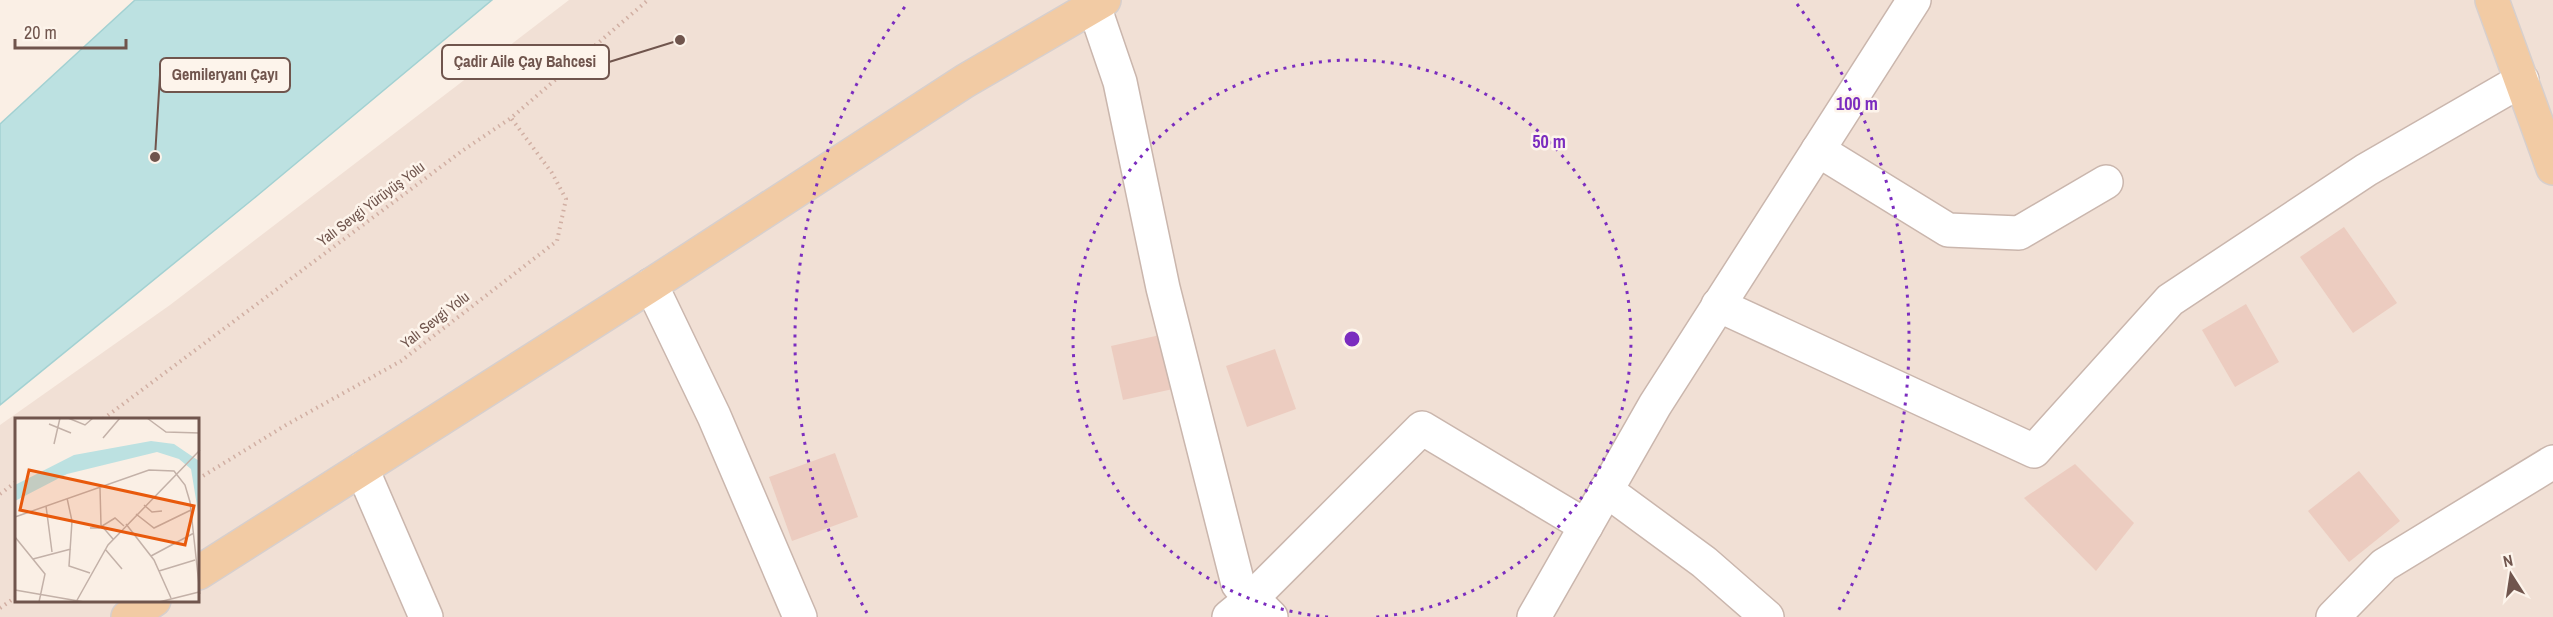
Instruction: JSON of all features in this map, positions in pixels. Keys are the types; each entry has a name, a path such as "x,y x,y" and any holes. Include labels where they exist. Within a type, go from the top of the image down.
{"main road":[{"path":"2492,0 2523,80 2553,168"},
{"path":"200,572 651,285 965,81 1099,3"},
{"path":"128,617 151,602"}],"street":[{"path":"1534,617 1655,405 1914,0"},
{"path":"1099,3 1120,82 1163,288 1238,585 1251,611 1422,428 1586,526"},
{"path":"1718,305 2034,451 2170,300 2366,170 2523,80"},
{"path":"1818,150 1948,230 2019,233 2106,182"},
{"path":"651,285 714,416 801,617"},
{"path":"2333,617 2384,565 2553,462"},
{"path":"362,469 426,617"},
{"path":"1606,490 1704,562 1767,617"}],"path":[{"name":"Yalı Sevgi Yürüyüş Yolu","path":"104,418 462,151 511,118 648,0"},
{"name":"Yalı Sevgi Yolu","path":"200,478 286,425 401,361 557,241 566,199 552,173 511,118"},
{"path":"0,494 15,483"},
{"path":"0,608 15,598"}],"shaded area":[{"path":"569,0 2553,0 2553,617 0,617 0,425 170,305"}],"water":[{"path":"135,0 492,0 258,195 0,405 0,124"}],"building":[{"path":"2344,227 2397,303 2353,333 2300,257"},
{"path":"2246,304 2279,362 2235,387 2202,330"},
{"path":"1160,335 1173,389 1123,400 1111,346"},
{"path":"1275,349 1296,409 1247,427 1226,366"},
{"path":"835,453 858,517 792,541 769,477"},
{"path":"2075,464 2134,523 2096,571 2024,498"},
{"path":"2359,471 2400,521 2349,562 2308,511"}],"place":[{"name":"Çadir Aile Çay Bahcesi","path":"680,40"},
{"name":"Gemileryanı Çayı","path":"155,157"}]}
